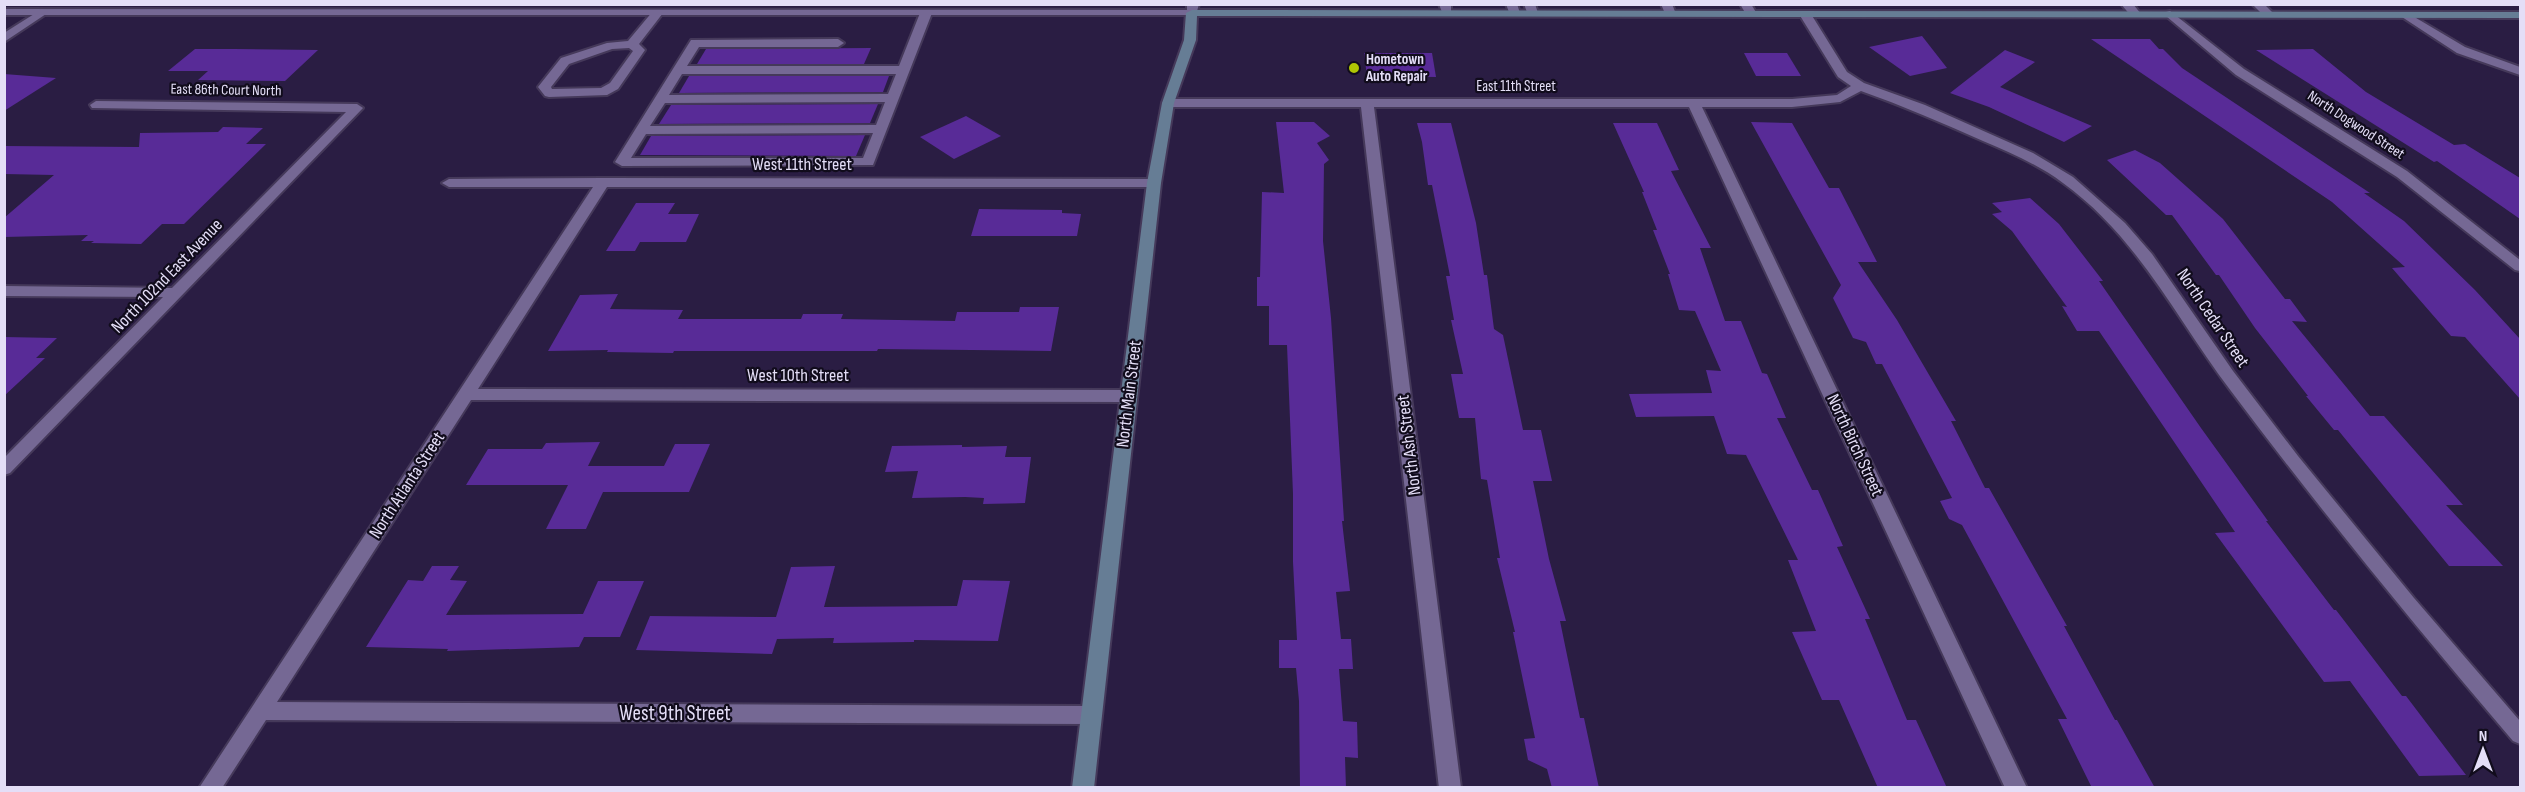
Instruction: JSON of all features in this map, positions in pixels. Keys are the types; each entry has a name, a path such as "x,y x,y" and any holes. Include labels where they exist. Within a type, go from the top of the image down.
{"main road":[{"path":"2394,4 2406,15"},
{"path":"1193,9 1748,9 1805,14 2520,15"},
{"name":"North Main Street","path":"1083,788 1154,183 1168,103 1190,40 1193,9"}],"street":[{"path":"2126,4 2135,14"},
{"path":"2257,4 2268,14"},
{"path":"4,12 657,13 1193,9"},
{"path":"838,43 695,43 622,162 868,162 904,70 920,10"},
{"path":"4,39 42,12"},
{"path":"632,44 639,50 614,86 603,92 549,93 544,87 565,61 611,46 632,44 657,13"},
{"name":"North Cedar Street","path":"1805,14 1842,74 1860,86 1921,108 2028,156 2068,180 2120,226 2147,257 2227,375 2292,460 2407,603 2520,735"},
{"name":"North Dogwood Street","path":"2170,14 2240,72 2402,174 2520,267"},
{"path":"2406,15 2461,50 2520,71"},
{"path":"678,70 904,70"},
{"name":"East 11th Street","path":"1168,103 1817,102 1840,98 1860,86"},
{"path":"661,99 893,98"},
{"name":"North Birch Street","path":"1694,102 2016,788"},
{"name":"North Ash Street","path":"1367,104 1450,788"},
{"name":"East 86th Court North","path":"96,105 357,108"},
{"name":"North 102nd East Avenue","path":"4,469 357,108"},
{"path":"641,130 881,129"},
{"name":"North Atlanta Street","path":"210,788 603,182"},
{"name":"West 11th Street","path":"449,183 1154,183"},
{"path":"4,291 177,293"},
{"name":"West 10th Street","path":"467,394 1129,396"},
{"name":"West 9th Street","path":"260,711 1091,715"}],"building":[{"path":"1922,36 1947,68 1910,76 1869,47"},
{"path":"2091,39 2150,39 2182,68 2370,193 2364,193 2404,221 2475,290 2520,339 2520,399 2465,337 2451,336 2392,268 2405,267 2332,202"},
{"path":"871,48 864,64 697,64 706,49"},
{"path":"195,49 318,50 285,81 198,80 208,71 168,71"},
{"path":"2313,49 2366,92 2454,145 2465,144 2520,178 2520,219 2437,161 2434,162 2256,50"},
{"path":"2005,50 2035,62 2000,87 2092,126 2064,142 1989,107 1950,93"},
{"path":"1364,53 1432,53 1436,77 1367,76"},
{"path":"1744,53 1787,53 1801,76 1756,76"},
{"path":"4,74 56,78 4,111"},
{"path":"689,76 889,76 883,92 679,93"},
{"path":"878,104 870,123 659,124 671,105"},
{"path":"966,116 1001,136 954,159 920,137"},
{"path":"1276,122 1314,122 1330,136 1317,143 1329,160 1324,164 1323,241 1331,318 1344,521 1342,521 1350,591 1336,592 1341,639 1351,639 1353,669 1339,669 1343,721 1357,722 1358,758 1345,757 1346,788 1300,788 1299,701 1296,668 1279,668 1279,640 1297,640 1287,345 1269,345 1269,306 1257,306 1262,192 1284,193"},
{"path":"1751,122 1792,123 1829,188 1839,188 1877,262 1858,262 1897,320 1956,421 1951,421 1985,488 1989,488 2067,626 2064,626 2115,720 2155,788 2092,788 2058,719 2067,719 1962,525 1949,519 1940,501 1952,498 1882,364 1876,364 1866,342 1853,338 1833,298 1841,285"},
{"path":"1417,123 1451,123 1476,223 1484,275 1487,275 1494,329 1503,335 1523,430 1541,430 1552,481 1533,481 1549,559 1566,621 1560,621 1580,718 1584,718 1599,788 1552,788 1547,769 1528,760 1524,739 1535,738 1513,632 1515,632 1497,558 1500,558 1487,480 1481,479 1475,418 1459,418 1451,374 1463,374 1451,320 1454,320 1446,276 1450,276 1432,185 1428,185"},
{"path":"1613,123 1657,123 1679,170 1671,171 1711,248 1700,248 1725,321 1741,321 1762,373 1767,374 1786,418 1777,418 1812,490 1818,490 1843,546 1837,547 1870,619 1865,619 1907,720 1916,720 1947,788 1878,788 1839,700 1822,700 1792,632 1816,631 1788,560 1798,560 1746,455 1727,454 1714,416 1636,417 1629,394 1712,393 1706,370 1721,371 1695,311 1679,310 1668,274 1670,274 1653,230 1657,230 1642,192 1644,192"},
{"path":"223,127 263,128 246,144 266,144 184,224 162,224 141,244 81,241 88,235 4,237 4,218 54,175 4,174 4,146 139,147 140,133 218,132"},
{"path":"865,135 856,156 640,155 651,136"},
{"path":"2135,150 2160,163 2223,219 2285,299 2290,299 2307,322 2292,321 2370,416 2384,416 2463,505 2446,505 2503,566 2449,566 2338,430 2334,430 2306,396 2308,396 2255,328 2219,275 2216,275 2172,215 2166,215 2107,160"},
{"path":"2030,198 2059,224 2103,281 2099,281 2268,521 2266,521 2466,775 2419,776 2350,681 2324,682 2215,533 2235,532 2099,331 2077,331 2062,306 2067,307 2012,231 1992,214 2002,212 1992,203"},
{"path":"636,203 675,203 668,214 699,214 686,242 640,242 635,251 606,251"},
{"path":"979,209 1062,210 1062,213 1081,214 1077,236 971,236"},
{"path":"618,294 610,309 683,310 678,319 801,319 803,314 843,314 841,319 955,321 957,312 1019,312 1020,307 1059,307 1051,351 878,349 877,351 674,351 673,353 607,352 608,350 548,351 580,295"},
{"path":"4,337 57,338 36,358 45,358 4,396"},
{"path":"600,442 588,466 664,466 675,444 710,444 689,492 603,492 586,529 546,529 568,485 466,485 488,449 542,449 546,443"},
{"path":"962,445 962,447 1007,446 1005,457 1031,457 1025,503 983,504 984,498 965,497 912,498 918,471 885,472 892,446"},
{"path":"432,566 459,566 450,580 467,581 446,615 583,614 598,581 644,581 620,637 584,637 579,647 447,651 448,649 366,647 408,580 423,581"},
{"path":"835,566 824,607 957,606 963,580 1010,581 998,641 914,640 914,642 833,643 834,638 777,639 772,654 636,650 650,616 776,617 791,567"}],"place":[{"name":"Hometown Auto Repair","path":"1354,68"}]}
